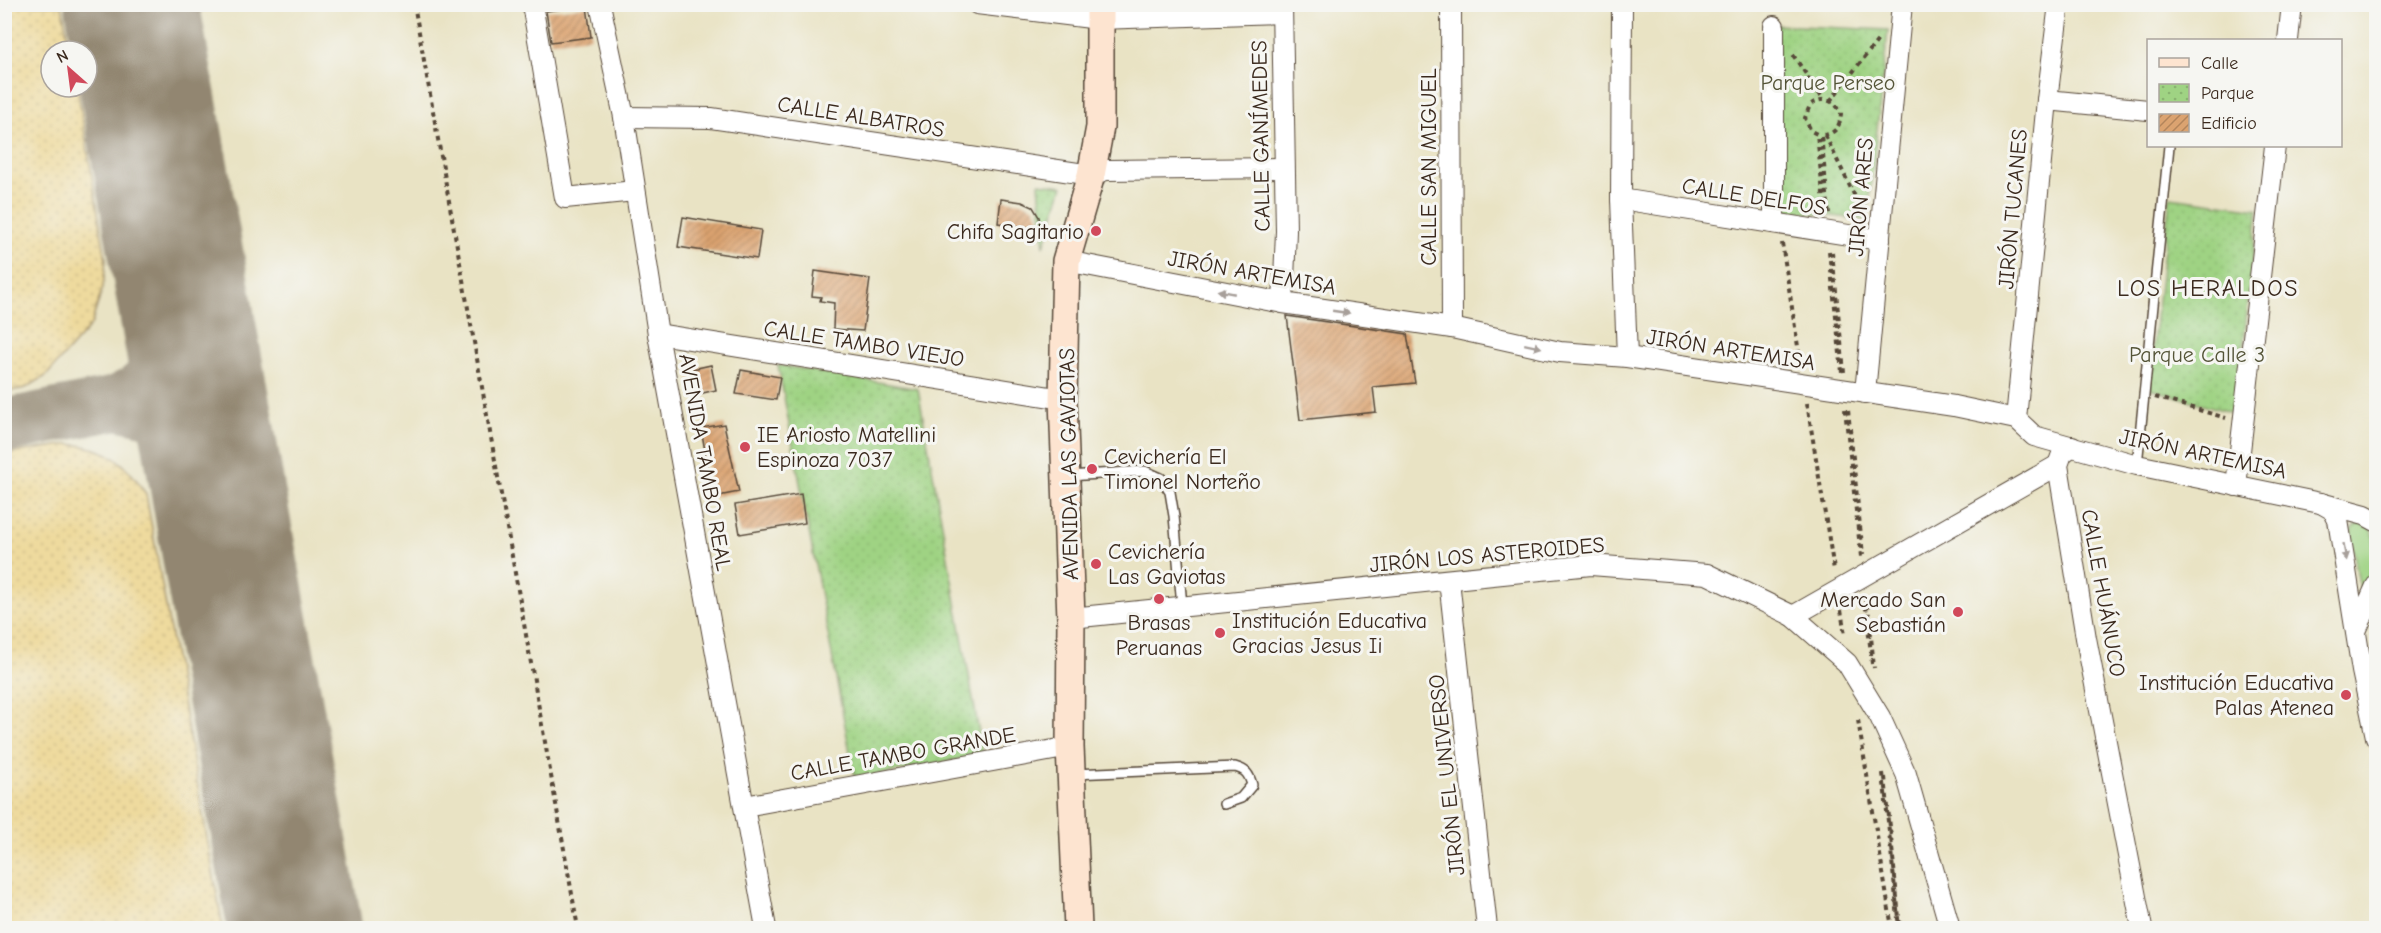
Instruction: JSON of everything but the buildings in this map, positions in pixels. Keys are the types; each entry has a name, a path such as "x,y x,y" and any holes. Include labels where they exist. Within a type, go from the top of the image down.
{"street":[{"path":"532,4 565,198 635,191"},
{"name":"AVENIDA TAMBO REAL","path":"600,4 624,117 658,334 766,928"},
{"path":"977,4 1099,12 1282,9"},
{"name":"CALLE SAN MIGUEL","path":"1451,4 1452,328"},
{"path":"1622,4 1622,199 1627,357"},
{"name":"JIRÓN ARES","path":"1865,393 1902,4"},
{"name":"JIRÓN TUCANES","path":"2016,419 2058,4"},
{"path":"2288,39 2292,4"},
{"name":"CALLE GANÍMEDES","path":"1282,9 1286,231 1283,303"},
{"name":"AVENIDA LAS GAVIOTAS","path":"1078,928 1071,761 1071,618 1063,399 1066,261 1091,175 1100,126 1099,12"},
{"path":"1774,26 1774,223"},
{"path":"2047,100 2147,110"},
{"name":"CALLE ALBATROS","path":"624,117 711,118 1091,175 1106,170 1284,168"},
{"path":"2236,486 2275,147"},
{"name":"CALLE DELFOS","path":"1622,199 1880,240"},
{"name":"JIRÓN ARTEMISA","path":"1066,261 1283,303 1452,328 1560,352 1627,357 1954,406 2016,419 2034,436 2137,465 2320,503 2365,515 2376,521"},
{"name":"CALLE TAMBO VIEJO","path":"658,334 1063,399"},
{"path":"1793,616 2058,465 2062,454 2072,446"},
{"name":"CALLE HUÁNUCO","path":"2058,465 2086,638 2142,928"},
{"path":"2320,503 2333,510 2338,520 2362,671 2376,738"},
{"name":"JIRÓN LOS ASTEROIDES","path":"1071,618 1591,565 1707,574 1793,616 1847,663 1880,717 1906,774 1950,928"},
{"name":"JIRÓN EL UNIVERSO","path":"1449,580 1487,928"},
{"path":"2356,631 2376,586"},
{"name":"CALLE TAMBO GRANDE","path":"745,806 1071,761"}],"lane":[{"path":"2137,465 2169,147"},
{"path":"1066,477 1145,471 1161,478 1170,492 1174,516 1182,606"},
{"path":"1071,761 1235,767 1244,770 1250,776 1252,785 1241,798 1224,804"}],"path":[{"path":"414,4 578,928"},
{"path":"1774,26 1823,99"},
{"path":"1830,100 1879,39"},
{"path":"1823,99 1830,100 1841,112 1841,120 1832,133 1821,135 1827,218 1817,134 1807,125 1805,118 1810,105 1823,99"},
{"path":"1825,135 1865,217"},
{"path":"1830,241 1844,383"},
{"path":"1781,242 1802,372"},
{"path":"2144,393 2244,424"},
{"path":"1806,396 1835,574"},
{"path":"1847,407 1862,561"},
{"path":"1865,585 1874,680"},
{"path":"1840,609 1846,645"},
{"path":"1858,716 1892,928"},
{"path":"1883,763 1900,928"}],"green space":[{"name":"Parque Perseo","path":"1776,25 1888,30 1867,220 1772,209"},
{"path":"1039,183 1063,186 1044,246"},
{"name":"Parque Calle 3","path":"2170,197 2258,209 2236,414 2148,388"},
{"path":"778,365 918,389 983,755 855,779"},
{"path":"2359,524 2371,528 2374,541 2371,568 2364,590 2359,585 2351,535 2352,529"}],"sand":[{"path":"4,5 62,5 68,39 39,39 39,99 79,99 106,260 103,287 91,325 46,376 26,388 5,392"},
{"path":"69,444 95,449 115,458 131,473 146,494 223,928 5,928 5,454"}],"taxiway":[{"path":"4,426 116,403 137,392 155,376 180,345 188,326"},
{"path":"116,403 145,409 179,425 196,446 214,477"}],"runway":[{"path":"132,4 295,928"}],"place":[{"name":"Chifa Sagitario","path":"1096,231"},
{"name":"IE Ariosto Matellini Espinoza 7037","path":"745,447"},
{"name":"Cevichería El Timonel Norteño","path":"1092,469"},
{"name":"Cevichería Las Gaviotas","path":"1096,564"},
{"name":"Brasas Peruanas","path":"1159,599"},
{"name":"Mercado San Sebastián","path":"1958,612"},
{"name":"Institución Educativa Gracias Jesus Ii","path":"1220,633"},
{"name":"Institución Educativa Palas Atenea","path":"2346,695"}],"district":[{"name":"LOS HERALDOS","path":"2208,288"}]}
